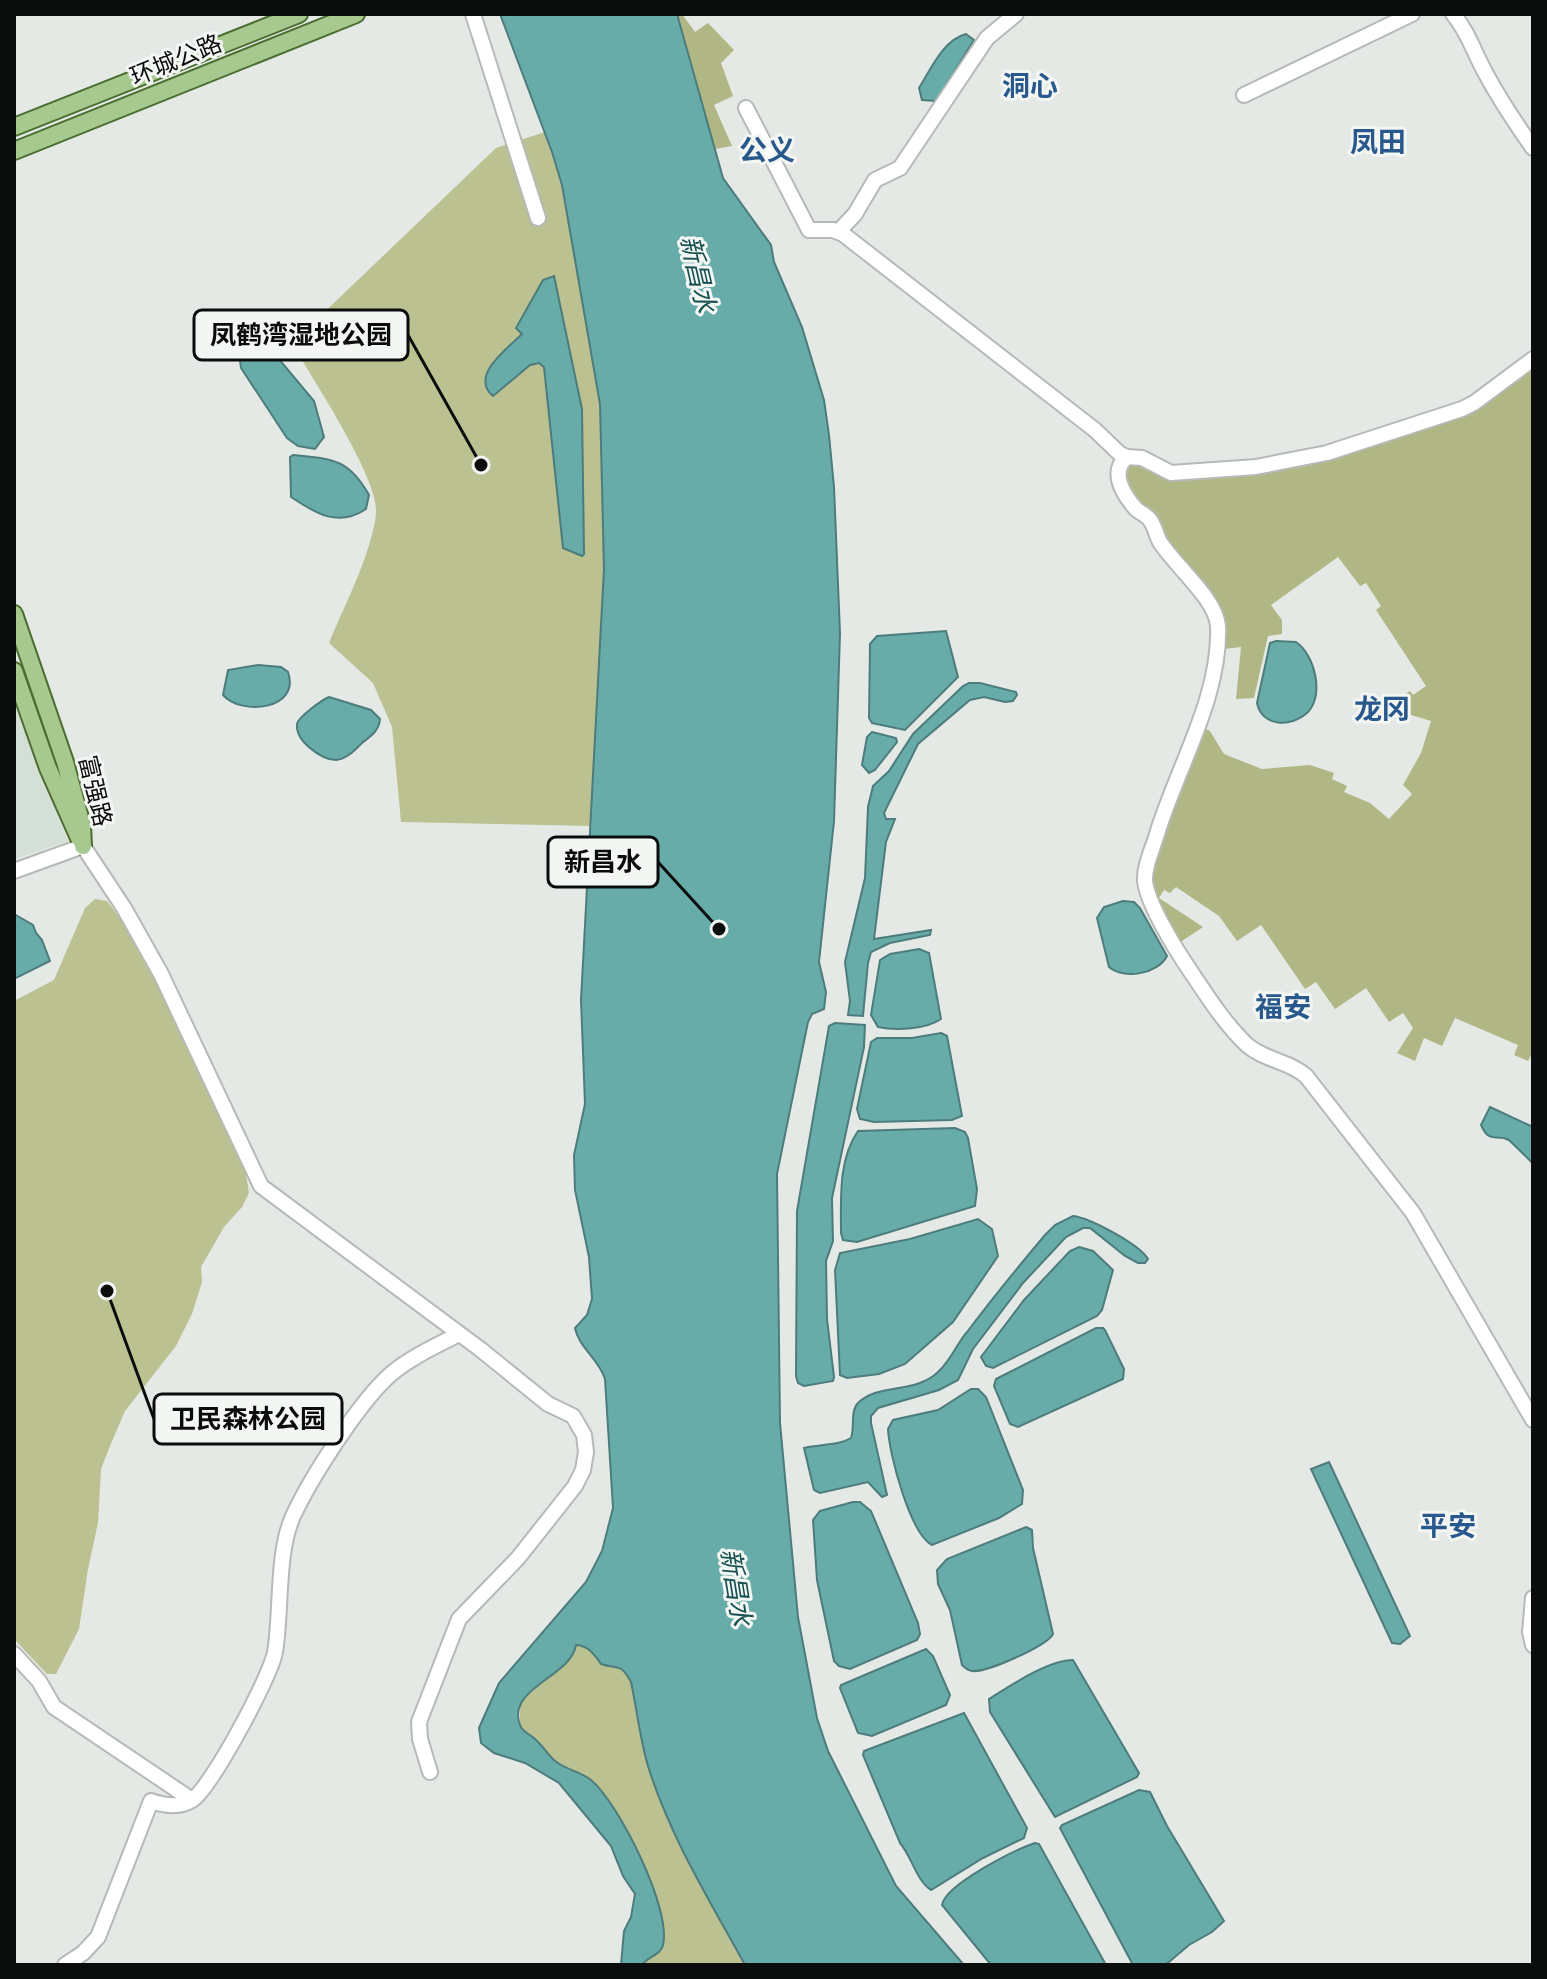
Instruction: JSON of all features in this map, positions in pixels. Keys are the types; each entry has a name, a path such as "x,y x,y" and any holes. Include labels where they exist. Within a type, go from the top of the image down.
{"main road":[{"name":"环城公路","path":"14,151 356,14"},
{"name":"环城公路","path":"14,127 295,16"},
{"name":"富强路","path":"14,614 65,762 82,825 83,846"},
{"name":"富强路","path":"14,671 48,768 83,846"}],"street":[{"path":"473,14 538,218"},
{"path":"839,231 855,214 875,180 900,168 987,38 1016,14"},
{"path":"1244,95 1412,14"},
{"path":"1453,14 1467,32 1483,70 1506,110 1533,148"},
{"path":"746,108 807,228 814,232 839,231 1127,457 1142,458 1164,471 1230,470 1327,453 1468,406 1533,359"},
{"path":"1127,457 1119,465 1118,479 1136,510 1150,520 1159,540 1182,572 1208,598 1218,626 1216,659 1208,696 1163,814 1146,873 1146,886 1171,942 1229,1026 1254,1050 1294,1067 1306,1076 1413,1213 1533,1420"},
{"path":"14,871 83,846 124,908 161,974 261,1186 548,1404 573,1416 584,1435 586,1452 583,1470 575,1486 518,1558 459,1619 419,1722 420,1739 430,1772"},
{"path":"65,1965 83,1953 98,1937 151,1801 172,1806 192,1800 201,1793 234,1742 275,1655 284,1555 294,1514 319,1469 382,1383 414,1357 459,1334"},
{"path":"1533,1598 1530,1632 1533,1645"},
{"path":"14,1654 39,1681 54,1707 192,1800"}],"shaded area":[{"path":"14,703 68,841 14,859"}],"green space":[{"path":"677,14 682,14 695,32 708,23 734,50 721,63 733,96 714,105 732,146 715,149"},
{"path":"545,132 562,185 600,404 604,569 592,826 401,822 392,727 373,683 329,643 368,547 376,515 375,499 357,455 292,343 496,148"},
{"path":"1533,363 1533,1051 1528,1061 1514,1055 1518,1045 1455,1018 1442,1046 1424,1038 1415,1061 1397,1053 1413,1028 1403,1013 1389,1022 1366,988 1335,1009 1316,982 1305,989 1261,925 1237,941 1219,916 1176,887 1170,893 1164,890 1159,898 1203,927 1176,945 1150,888 1149,875 1200,726 1210,731 1224,754 1262,769 1310,765 1334,773 1332,779 1347,786 1344,792 1370,803 1389,819 1412,794 1403,785 1421,753 1431,721 1401,712 1399,720 1387,716 1389,705 1410,691 1413,695 1426,686 1376,610 1381,606 1366,583 1360,586 1338,557 1271,605 1282,620 1282,634 1268,636 1254,698 1236,699 1241,647 1224,649 1223,617 1215,600 1182,567 1155,516 1134,498 1123,476 1124,469 1134,461 1164,474 1274,467 1474,406"},
{"path":"95,899 107,901 131,932 155,976 246,1174 249,1193 242,1207 224,1227 201,1267 202,1282 192,1314 176,1346 125,1411 110,1446 101,1469 98,1523 79,1629 56,1674 47,1674 14,1639 14,1001 54,980 85,908"},
{"path":"575,1645 587,1649 601,1664 621,1669 631,1682 645,1756 657,1792 692,1868 745,1965 642,1965 658,1952 635,1846 592,1781 553,1761 538,1741 520,1726 520,1706 524,1699 560,1670"}],"water":[{"path":"500,14 677,14 723,178 771,245 774,262 802,327 824,400 834,487 840,633 834,821 819,962 826,992 824,1009 812,1014 808,1022 777,1174 780,1423 798,1617 817,1718 828,1751 896,1886 964,1965 745,1965 692,1868 657,1792 645,1756 631,1682 621,1669 601,1664 588,1649 576,1645 563,1666 522,1701 518,1712 521,1727 552,1758 587,1777 602,1792 628,1832 651,1883 664,1928 663,1945 642,1965 621,1965 624,1931 631,1917 635,1894 623,1876 611,1846 559,1783 525,1763 494,1753 481,1743 479,1728 499,1683 586,1582 602,1551 613,1508 605,1379 575,1328 587,1315 592,1299 589,1257 575,1190 574,1155 585,1104 581,1000 604,569 600,404 562,185"},
{"path":"966,34 974,40 936,101 922,100 919,88 938,56 951,42"},
{"path":"554,276 582,409 582,556 563,548 544,367 539,363 530,365 493,396 485,380 500,354 522,334 516,328 543,280"},
{"path":"261,342 268,346 314,401 324,437 315,449 298,446 287,438 241,368 239,353 242,347"},
{"path":"290,457 329,460 346,467 369,495 366,509 356,515 336,518 318,513 291,497"},
{"path":"946,631 958,677 905,730 872,723 869,718 870,644 877,636"},
{"path":"1296,642 1308,655 1315,675 1313,704 1301,717 1286,723 1265,717 1257,703 1270,643"},
{"path":"258,665 281,667 288,672 290,685 286,695 278,702 267,706 243,706 223,695 228,670"},
{"path":"969,683 1016,692 1017,695 1013,701 1005,702 984,697 970,700 918,744 884,813 886,819 895,819 886,842 874,939 931,930 930,935 890,943 871,952 863,1016 848,1015 850,1001 845,962 865,878 868,807 873,786 889,771 913,734"},
{"path":"329,697 371,710 380,719 371,735 347,756 336,760 310,748 300,737 297,724 301,717"},
{"path":"872,732 896,738 897,742 875,770 869,773 862,765 867,737"},
{"path":"1123,901 1134,902 1140,908 1167,956 1149,971 1132,974 1109,967 1097,918 1104,907"},
{"path":"14,914 33,925 50,961 14,979"},
{"path":"919,949 929,953 941,1019 911,1028 878,1027 871,1015 880,960 890,954"},
{"path":"835,1023 865,1025 864,1047 832,1198 833,1241 826,1261 827,1319 834,1377 833,1381 804,1386 798,1383 796,1376 797,1211 829,1026"},
{"path":"941,1033 947,1036 962,1116 952,1120 874,1122 860,1119 857,1109 871,1042 877,1038 912,1038"},
{"path":"1490,1107 1533,1127 1533,1164 1509,1140 1487,1135 1481,1125"},
{"path":"955,1128 965,1132 968,1138 977,1189 975,1206 857,1242 843,1240 842,1180 847,1154 858,1131"},
{"path":"1073,1216 1114,1233 1135,1246 1148,1259 1145,1263 1138,1263 1090,1228 1083,1228 1066,1237 1023,1283 973,1349 958,1380 939,1390 878,1408 871,1416 887,1495 882,1497 868,1482 820,1493 814,1490 804,1448 851,1438 853,1415 858,1403 875,1393 919,1383 938,1372 1045,1235 1055,1225"},
{"path":"978,1219 992,1229 998,1256 953,1322 905,1364 879,1374 847,1378 840,1375 835,1270 840,1253 910,1239"},
{"path":"1079,1247 1093,1251 1113,1270 1102,1310 1097,1316 993,1368 986,1366 981,1357 1024,1300 1070,1251"},
{"path":"1096,1328 1105,1330 1124,1369 1123,1379 1018,1427 1010,1424 994,1386 996,1379"},
{"path":"971,1389 978,1389 986,1397 1023,1490 1022,1504 999,1518 932,1545 916,1526 909,1510 892,1456 888,1429 893,1420 938,1410"},
{"path":"1329,1462 1410,1636 1400,1644 1392,1643 1311,1469"},
{"path":"860,1502 871,1511 920,1634 917,1640 850,1669 834,1661 817,1580 813,1520 820,1511"},
{"path":"1026,1527 1032,1530 1033,1548 1053,1634 1016,1658 990,1668 969,1670 962,1665 950,1610 938,1584 937,1570 947,1559"},
{"path":"926,1649 933,1656 950,1695 946,1705 872,1736 858,1733 841,1685"},
{"path":"1073,1660 1139,1773 1137,1777 1055,1817 990,1712 989,1699 1041,1669"},
{"path":"964,1713 1027,1828 1024,1838 983,1858 931,1890 900,1843 863,1755 864,1751"},
{"path":"1139,1790 1150,1792 1224,1921 1164,1965 1133,1965 1060,1828"},
{"path":"1035,1843 1039,1844 1106,1965 991,1965 942,1905 946,1897 967,1878"}],"place":[{"name":"凤鹤湾湿地公园","path":"481,465"},
{"name":"新昌水","path":"719,929"},
{"name":"卫民森林公园","path":"107,1291"}],"district":[{"name":"洞心","path":"1030,86"},
{"name":"凤田","path":"1378,142"},
{"name":"公义","path":"767,150"},
{"name":"龙冈","path":"1382,709"},
{"name":"福安","path":"1283,1007"},
{"name":"平安","path":"1448,1526"}]}
